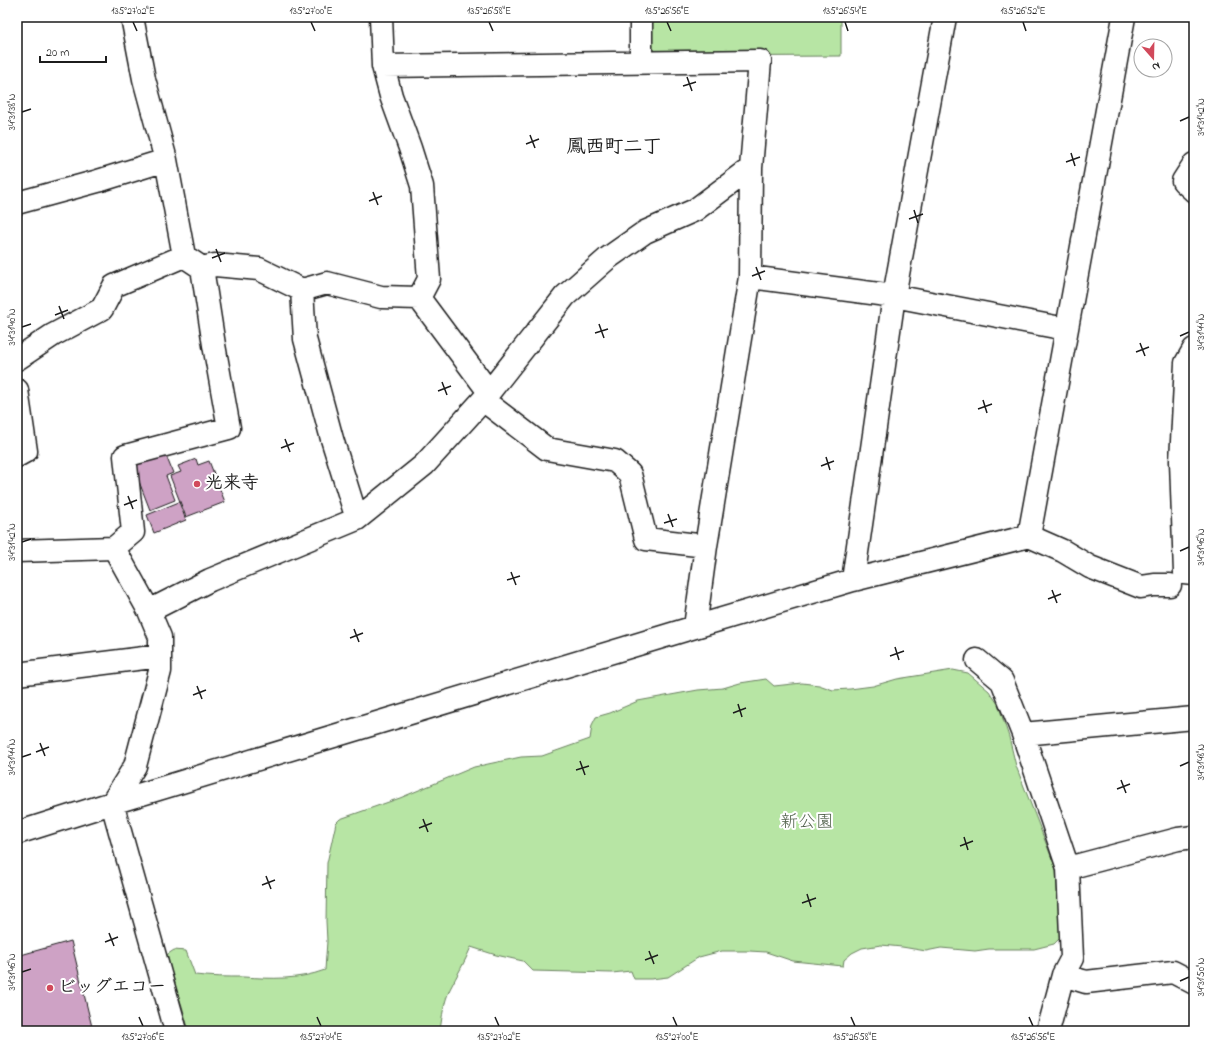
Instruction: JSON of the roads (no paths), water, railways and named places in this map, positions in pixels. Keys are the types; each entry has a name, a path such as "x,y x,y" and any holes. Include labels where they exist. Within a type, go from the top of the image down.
{"street":[{"path":"132,17 144,79 166,160 184,256 202,268 215,265 259,270 302,290 327,283 381,297 419,298"},
{"path":"381,17 383,66 391,96 422,186 429,279 419,298"},
{"path":"641,17 641,62"},
{"path":"1028,536 1124,17"},
{"path":"853,580 894,296 940,18"},
{"path":"383,66 760,61 752,168 750,277 706,546 695,627"},
{"path":"17,203 98,181 166,160"},
{"path":"1194,164 1182,181 1194,191"},
{"path":"149,611 210,580 358,518 424,465 486,396 565,296 608,258 645,232 695,210 752,168"},
{"path":"17,359 53,335 102,309 114,286 184,256"},
{"path":"17,551 114,548 133,532 125,456 229,428 202,268"},
{"path":"750,277 894,296 1066,329"},
{"path":"302,290 305,339 332,439 358,518"},
{"path":"419,298 486,396 547,449 615,461 630,474 646,539 706,546"},
{"path":"1194,349 1186,363 1181,460 1185,573 1194,574"},
{"path":"17,390 26,451 17,456"},
{"path":"17,833 853,580 1028,536 1062,551 1090,567 1141,587 1154,585 1170,586"},
{"path":"114,548 149,611 160,637 160,671 135,766 112,803 176,1031"},
{"path":"17,674 160,656"},
{"path":"977,660 1002,681 1023,734 1068,868 1072,958 1063,974 1048,1031"},
{"path":"1023,734 1194,718"},
{"path":"1068,868 1178,839 1194,837"},
{"path":"1063,974 1086,982 1173,972 1194,983"}],"place":[{"name":"光来寺","path":"197,484"},
{"name":"ビッグエコー","path":"50,988"}],"district":[{"name":"鳳西町二丁","path":"614,147"}],"park label":[{"name":"新公園","path":"807,823"}]}
